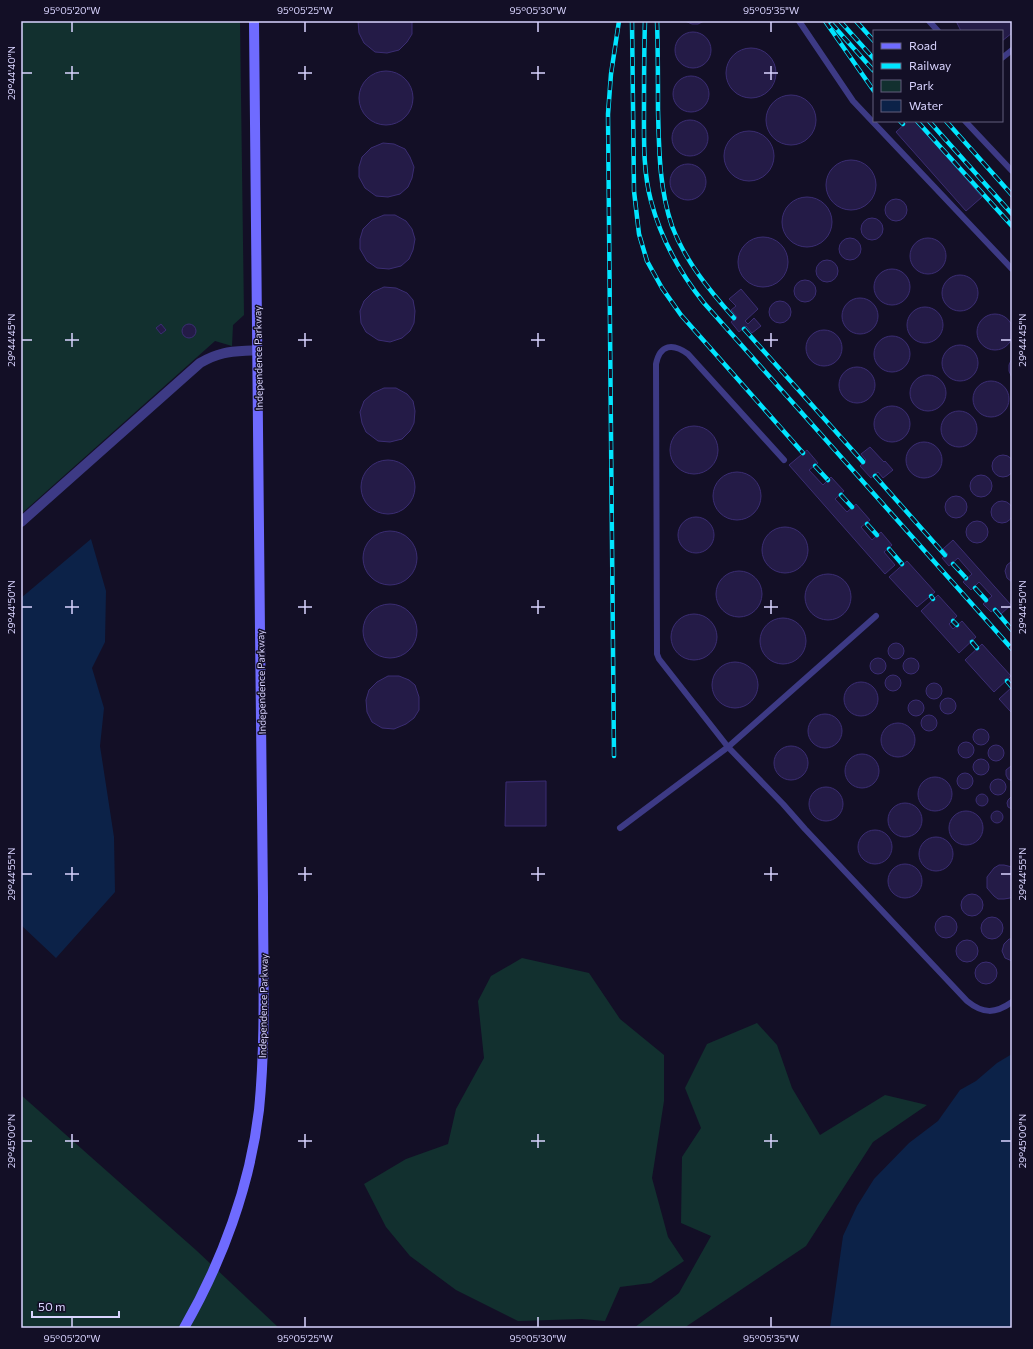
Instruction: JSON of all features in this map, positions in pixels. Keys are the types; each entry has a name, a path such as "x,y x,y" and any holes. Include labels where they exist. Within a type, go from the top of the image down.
{"main road":[{"name":"Independence Parkway","path":"184,1328 211,1278 238,1204 248,1167 254,1136 262,1065 263,924 254,21"}],"street":[{"path":"21,522 200,363 220,353 258,350"}],"lane":[{"path":"799,21 853,100 873,121"},
{"path":"929,21 937,30"},
{"path":"1003,57 1012,50"},
{"path":"874,122 1012,269"},
{"path":"966,122 1012,171"},
{"path":"784,460 688,354 682,349 674,347 667,347 662,350 658,356 656,364 657,654 659,659 728,747 967,1002 977,1009 984,1011 1002,1008 1012,1002"},
{"path":"620,828 728,747 876,616"}],"green space":[{"path":"21,21 240,21 244,315 233,325 232,346 215,341 21,514"},
{"path":"522,958 589,973 620,1019 664,1055 664,1101 652,1178 668,1237 684,1261 651,1283 620,1287 605,1321 582,1319 518,1321 456,1290 410,1256 386,1227 364,1184 406,1159 448,1144 456,1109 484,1058 478,1001 491,976"},
{"path":"757,1023 777,1045 792,1088 820,1135 885,1095 927,1105 873,1142 806,1246 684,1328 634,1328 679,1293 711,1236 681,1223 682,1157 701,1128 685,1088 707,1044"},
{"path":"21,1095 197,1251 279,1328 21,1328"}],"water":[{"path":"91,539 106,591 105,642 92,668 104,708 100,746 114,837 115,892 56,958 21,925 21,598"},
{"path":"1012,1054 1012,1328 830,1328 843,1236 857,1206 874,1179 909,1143 938,1121 960,1090 976,1081 997,1063"}],"building":[{"path":"358,21 412,21 412,34 399,50 387,53 375,52 364,43 359,33"},
{"path":"685,21 704,21 698,24 692,24"},
{"path":"956,21 1012,21 1012,33 1003,40 1003,30 960,30"},
{"path":"693,32 706,37 711,50 706,63 693,68 680,63 675,50 680,37"},
{"path":"756,48 761,49 769,55 775,63 775,83 769,91 761,97 746,98 741,97 733,91 727,83 726,68 727,63 733,55 741,49"},
{"path":"381,71 391,71 405,79 411,88 413,98 411,108 405,117 391,125 381,125 371,120 364,113 359,103 359,93 364,83 371,76"},
{"path":"691,76 704,81 709,94 704,107 691,112 678,107 673,94 678,81"},
{"path":"796,95 801,96 809,102 815,110 815,130 809,138 801,144 786,145 781,144 773,138 767,130 766,115 767,110 773,102 781,96"},
{"path":"690,120 703,125 708,138 703,151 690,156 677,151 672,138 677,125"},
{"path":"907,122 916,122 982,197 966,211 896,132"},
{"path":"754,131 759,132 767,138 773,146 773,166 767,174 759,180 744,181 739,180 731,174 725,166 724,151 725,146 731,138 739,132"},
{"path":"383,143 394,144 405,149 414,167 412,178 408,187 400,194 388,197 376,196 365,188 359,177 359,167 362,157 371,148"},
{"path":"856,160 861,161 869,167 875,175 875,195 869,203 861,209 846,210 841,209 833,203 827,195 826,180 827,175 833,167 841,161"},
{"path":"688,164 701,169 706,182 701,195 688,200 675,195 670,182 675,169"},
{"path":"812,197 817,198 825,204 831,212 831,232 825,240 817,246 802,247 797,246 789,240 783,232 782,217 783,212 789,204 797,198"},
{"path":"896,199 904,202 907,210 904,218 896,221 888,218 885,210 888,202"},
{"path":"384,215 395,215 406,221 412,229 415,239 413,250 409,259 401,266 389,269 377,268 367,261 360,249 360,239 363,229 372,220"},
{"path":"872,218 880,221 883,229 880,237 872,240 864,237 861,229 864,221"},
{"path":"768,237 773,238 781,244 787,252 787,272 781,280 773,286 758,287 753,286 745,280 739,272 738,257 739,252 745,244 753,238"},
{"path":"850,238 858,241 861,249 858,257 850,260 842,257 839,249 842,241"},
{"path":"928,238 941,243 946,256 941,269 928,274 915,269 910,256 915,243"},
{"path":"827,260 835,263 838,271 835,279 827,282 819,279 816,271 819,263"},
{"path":"892,269 905,274 910,287 905,300 892,305 879,300 874,287 879,274"},
{"path":"960,275 973,280 978,293 973,306 960,311 947,306 942,293 947,280"},
{"path":"805,280 813,283 816,291 813,299 805,302 797,299 794,291 797,283"},
{"path":"384,287 396,288 407,293 413,300 415,311 414,323 410,331 402,338 390,342 378,340 366,332 361,323 360,311 364,301 373,292"},
{"path":"741,289 758,309 745,321 748,324 754,318 761,326 752,333 746,326 739,332 731,322 737,317 731,310 736,306 729,299"},
{"path":"860,298 873,303 878,316 873,329 860,334 847,329 842,316 847,303"},
{"path":"780,301 788,304 791,312 788,320 780,323 772,320 769,312 772,304"},
{"path":"925,307 938,312 943,325 938,338 925,343 912,338 907,325 912,312"},
{"path":"995,314 1005,317 1010,322 1013,332 1010,342 1005,347 995,350 985,347 980,342 977,332 980,322 985,317"},
{"path":"161,324 166,330 161,334 156,328"},
{"path":"189,324 194,326 196,331 194,336 189,338 184,336 182,331 184,326"},
{"path":"824,330 837,335 842,348 837,361 824,366 811,361 806,348 811,335"},
{"path":"892,336 905,341 910,354 905,367 892,372 879,367 874,354 879,341"},
{"path":"960,345 973,350 978,363 973,376 960,381 947,376 942,363 947,350"},
{"path":"1012,358 1012,378 1009,371 1009,365"},
{"path":"857,367 870,372 875,385 870,398 857,403 844,398 839,385 844,372"},
{"path":"928,375 941,380 946,393 941,406 928,411 915,406 910,393 915,380"},
{"path":"991,381 1004,386 1009,399 1004,412 991,417 978,412 973,399 978,386"},
{"path":"384,388 396,388 407,394 413,401 415,411 414,423 410,431 402,439 390,442 378,441 366,432 362,423 360,412 364,401 373,393"},
{"path":"892,406 905,411 910,424 905,437 892,442 879,437 874,424 879,411"},
{"path":"959,411 972,416 977,429 972,442 959,447 946,442 941,429 946,416"},
{"path":"694,426 703,428 711,433 716,441 718,450 716,459 711,467 703,472 694,474 685,472 677,467 672,459 670,450 672,441 677,433 685,428"},
{"path":"924,442 937,447 942,460 937,473 924,478 911,473 906,460 911,447"},
{"path":"870,447 893,470 883,478 878,472 871,478 860,466 866,460 861,454"},
{"path":"807,450 818,463 809,470 823,485 831,477 844,491 835,499 847,512 856,504 870,520 861,527 872,540 881,532 892,545 884,552 895,565 885,574 789,465"},
{"path":"1003,455 1007,456 1013,462 1013,470 1007,476 1003,477 999,476 993,470 992,466 993,462 999,456"},
{"path":"383,460 393,460 407,468 413,477 415,487 413,497 407,506 393,514 383,514 373,509 366,502 361,492 361,482 366,472 373,465"},
{"path":"737,472 746,474 754,479 759,487 761,496 759,505 754,513 746,518 737,520 728,518 720,513 715,505 713,496 715,487 720,479 728,474"},
{"path":"981,475 989,478 992,486 989,494 981,497 973,494 970,486 973,478"},
{"path":"956,496 964,499 967,507 964,515 956,518 948,515 945,507 948,499"},
{"path":"1002,501 1010,504 1013,512 1010,520 1002,523 994,520 991,512 994,504"},
{"path":"696,517 706,520 711,525 714,535 711,545 706,550 696,553 686,550 681,545 678,535 681,525 686,520"},
{"path":"977,521 985,524 988,532 985,540 977,543 969,540 966,532 969,524"},
{"path":"781,527 789,527 798,531 804,537 808,550 804,563 798,569 789,573 781,573 772,569 766,563 762,554 762,546 766,537 772,531"},
{"path":"385,531 395,531 405,535 413,543 417,553 417,563 413,573 405,581 395,585 385,585 375,581 367,573 363,563 363,553 367,543 375,535"},
{"path":"953,540 1011,605 1001,614 996,608 991,612 983,604 992,596 979,582 971,590 963,582 972,574 958,558 949,566 942,558 948,554 943,549"},
{"path":"907,561 935,592 917,607 889,577"},
{"path":"1012,561 1012,582 1007,578 1005,571 1007,565"},
{"path":"735,571 743,571 752,575 758,581 762,594 758,607 752,613 743,617 735,617 726,613 720,607 716,598 716,590 720,581 726,575"},
{"path":"824,574 832,574 841,578 847,584 851,597 847,610 841,616 832,620 824,620 815,616 809,610 805,601 805,593 809,584 815,578"},
{"path":"938,595 957,616 949,624 953,629 962,621 976,637 959,653 921,611"},
{"path":"385,604 395,604 405,608 413,616 417,626 417,636 413,646 405,654 395,658 385,658 375,654 367,646 363,636 363,626 367,616 375,608"},
{"path":"690,614 698,614 707,618 713,624 717,637 713,650 707,656 698,660 690,660 681,656 675,650 671,641 671,633 675,624 681,618"},
{"path":"779,618 787,618 796,622 802,628 806,641 802,654 796,660 787,664 779,664 770,660 764,654 760,645 760,637 764,628 770,622"},
{"path":"896,643 902,645 904,651 902,657 896,659 890,657 888,651 890,645"},
{"path":"982,644 1011,676 994,692 965,660"},
{"path":"878,658 884,660 886,666 884,672 878,674 872,672 870,666 872,660"},
{"path":"911,658 917,660 919,666 917,672 911,674 905,672 903,666 905,660"},
{"path":"731,662 739,662 748,666 754,672 758,685 754,698 748,704 739,708 731,708 722,704 716,698 712,689 712,681 716,672 722,666"},
{"path":"893,675 899,677 901,683 899,689 893,691 887,689 885,683 887,677"},
{"path":"388,676 399,676 409,680 415,685 419,697 419,710 414,718 406,724 394,729 382,728 372,722 367,712 366,700 369,690 377,682"},
{"path":"858,682 864,682 868,683 875,689 878,699 877,706 871,713 864,716 858,716 854,715 847,709 844,702 844,696 845,692 851,685"},
{"path":"934,683 940,685 942,691 940,697 934,699 928,697 926,691 928,685"},
{"path":"1012,687 1012,710 1011,712 999,699"},
{"path":"948,698 954,700 956,706 954,712 948,714 942,712 940,706 942,700"},
{"path":"916,700 922,702 924,708 922,714 916,716 910,714 908,708 910,702"},
{"path":"822,714 828,714 832,715 839,721 842,731 841,738 835,745 828,748 822,748 818,747 811,741 808,734 808,728 809,724 815,717"},
{"path":"929,715 935,717 937,723 935,729 929,731 923,729 921,723 923,717"},
{"path":"895,723 901,723 905,724 912,730 915,740 914,747 908,754 901,757 895,757 891,756 884,750 881,743 881,737 882,733 888,726"},
{"path":"981,729 987,731 989,737 987,743 981,745 975,743 973,737 975,731"},
{"path":"966,742 972,744 974,750 972,756 966,758 960,756 958,750 960,744"},
{"path":"996,745 1002,747 1004,753 1002,759 996,761 990,759 988,753 990,747"},
{"path":"788,746 794,746 798,747 805,753 808,763 807,770 801,777 794,780 788,780 784,779 777,773 774,766 774,760 775,756 781,749"},
{"path":"859,754 865,754 869,755 876,761 879,771 878,778 872,785 865,788 859,788 855,787 848,781 845,774 845,768 846,764 852,757"},
{"path":"981,759 987,761 989,767 987,773 981,775 975,773 973,767 975,761"},
{"path":"1011,766 1012,781 1008,779 1006,775 1006,770"},
{"path":"965,773 971,775 973,781 971,787 965,789 959,787 957,781 959,775"},
{"path":"932,777 938,777 942,778 949,784 952,794 951,801 945,808 938,811 932,811 928,810 921,804 918,797 918,791 919,787 925,780"},
{"path":"998,779 1004,781 1006,787 1004,793 998,795 992,793 990,787 992,781"},
{"path":"546,781 546,826 505,826 506,782"},
{"path":"823,787 829,787 833,788 840,794 843,804 842,811 836,818 829,821 823,821 819,820 812,814 809,807 809,801 810,797 816,790"},
{"path":"982,794 986,796 988,800 986,804 982,806 978,804 976,800 978,796"},
{"path":"1011,797 1012,809 1008,807 1007,803"},
{"path":"902,803 908,803 912,804 919,810 922,820 921,827 915,834 908,837 902,837 898,836 891,830 888,823 888,817 889,813 895,806"},
{"path":"963,811 969,811 973,812 980,818 983,828 982,835 976,842 969,845 963,845 959,844 952,838 949,831 949,825 950,821 956,814"},
{"path":"997,811 1001,813 1003,817 1001,821 997,823 993,821 991,817 993,813"},
{"path":"872,830 878,830 882,831 889,837 892,847 891,854 885,861 878,864 872,864 868,863 861,857 858,850 858,844 859,840 865,833"},
{"path":"933,837 939,837 943,838 950,844 953,854 952,861 946,868 939,871 933,871 929,870 922,864 919,857 919,851 920,847 926,840"},
{"path":"902,864 908,864 912,865 919,871 922,881 921,888 915,895 908,898 902,898 898,897 891,891 888,884 888,878 889,874 895,867"},
{"path":"999,865 1012,867 1012,897 1010,898 998,899 987,888 987,877 994,868"},
{"path":"972,894 980,897 983,905 980,913 972,916 964,913 961,905 964,897"},
{"path":"946,916 954,919 957,927 954,935 946,938 938,935 935,927 938,919"},
{"path":"992,917 1000,920 1003,928 1000,936 992,939 984,936 981,928 984,920"},
{"path":"1009,939 1012,939 1012,961 1005,958 1002,951 1004,944"},
{"path":"967,940 975,943 978,951 975,959 967,962 959,959 956,951 959,943"},
{"path":"986,962 994,965 997,973 994,981 986,984 978,981 975,973 978,965"}],"railway":[{"path":"614,756 608,114 611,74 619,21"},
{"path":"632,21 634,191 639,234 647,261 662,288 681,315 803,453"},
{"path":"645,21 644,156 648,190 660,229 679,268 704,303 1012,649"},
{"path":"657,21 659,153 664,197 677,239 699,275 734,318"},
{"path":"825,21 873,90"},
{"path":"840,21 873,58"},
{"path":"856,21 873,40"},
{"path":"831,23 873,70"},
{"path":"918,122 1012,226"},
{"path":"930,122 1012,214"},
{"path":"947,122 1012,195"},
{"path":"744,329 863,462"},
{"path":"815,466 828,480"},
{"path":"875,476 945,555"},
{"path":"841,495 852,507"},
{"path":"867,524 877,535"},
{"path":"889,549 902,564"},
{"path":"953,564 966,578"},
{"path":"975,588 986,600"},
{"path":"995,610 1012,630"},
{"path":"953,621 957,625"},
{"path":"972,642 977,648"},
{"path":"1007,681 1012,687"}]}
